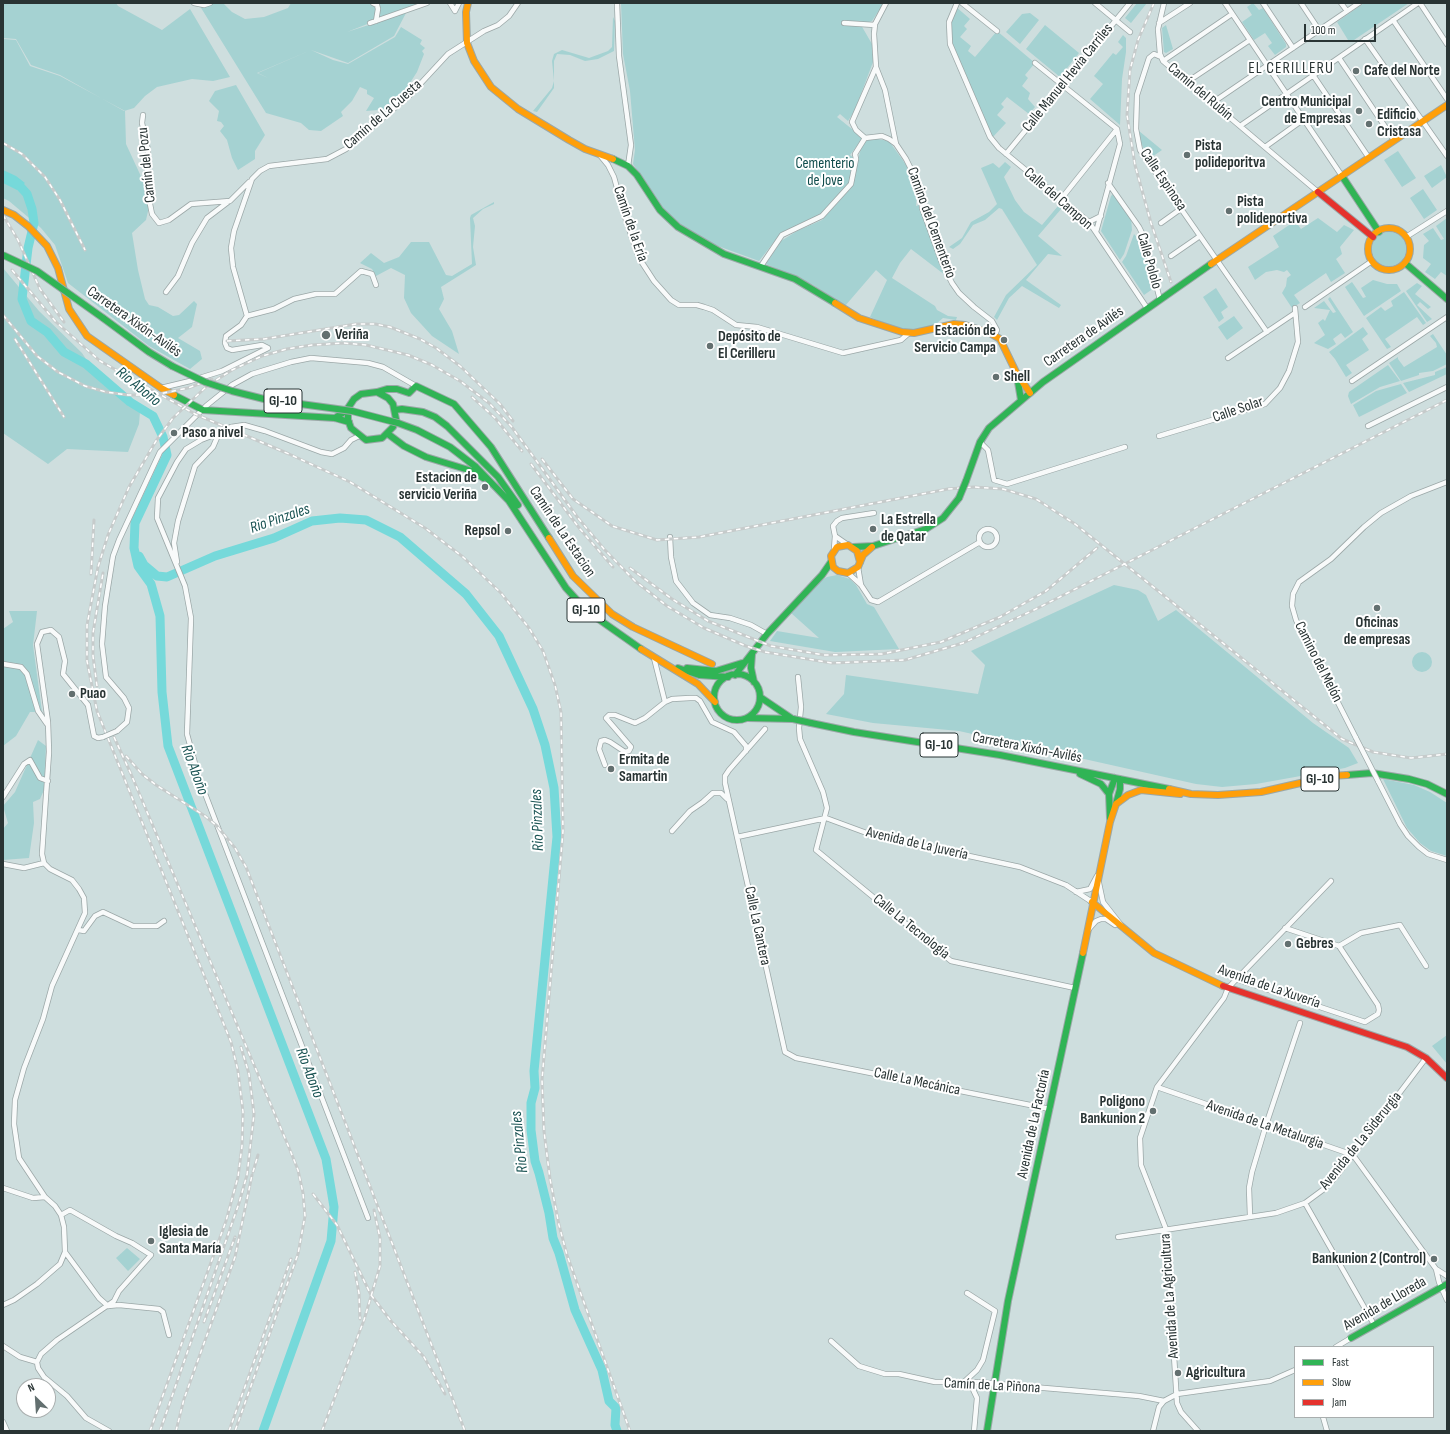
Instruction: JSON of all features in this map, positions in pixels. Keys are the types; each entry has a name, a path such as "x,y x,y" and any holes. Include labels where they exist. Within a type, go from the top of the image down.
{"main road":[{"path":"468,3 466,12 467,43 474,61 484,77 503,99 569,140 628,166 637,175 660,210 678,228 724,254 795,279 859,318 909,333 919,332 944,324 954,324 965,325 995,335 1004,346 1016,372 1030,393"},
{"name":"Carretera de Avilés","path":"851,546 873,546 920,532 932,526 947,514 959,498 980,442 989,428 1021,400 1080,354 1369,158 1421,119 1447,105"},
{"path":"1342,176 1379,232"},
{"path":"1318,192 1373,237"},
{"path":"3,210 14,215 28,226 40,238 53,256 69,309 87,336 98,346 161,388 203,410 335,418 349,422"},
{"path":"1391,229 1397,230 1406,237 1410,250 1405,263 1394,270 1382,269 1372,261 1369,249 1373,237 1379,232 1391,229"},
{"name":"Carretera Xixón-Avilés","path":"3,255 37,271 149,352 172,366 205,382 264,399 352,411 398,423 417,430 450,447 476,467 495,485 528,528"},
{"path":"1405,263 1447,299"},
{"path":"1016,372 1021,400"},
{"path":"335,418 342,415 354,399 361,394 392,389 409,393 416,386"},
{"name":"Camín de La Estacion","path":"416,386 454,404 491,447 574,576 593,598 612,614 633,627 712,664"},
{"path":"388,398 388,394 392,389"},
{"path":"348,408 349,422 353,432 359,436 373,440 388,434 395,423 395,410 388,398 377,392"},
{"path":"395,410 402,408 422,412 435,417 448,426 498,477 523,513 528,528"},
{"path":"388,434 404,446 426,457 472,471 482,478 494,488 527,535 537,544"},
{"name":"GJ-10","path":"528,528 566,588 585,608 607,627 698,684 715,702 719,711 724,717 736,720 748,718"},
{"path":"715,702 715,694 718,686 731,676 750,656 767,634 822,575 831,562 833,551 842,545 851,546 860,556 859,564"},
{"path":"822,575 838,571 848,573 859,564 868,549 873,546"},
{"path":"831,562 838,571"},
{"name":"GJ-10","path":"654,656 674,666 699,675 742,675 754,682"},
{"path":"674,666 716,671 739,666 750,656"},
{"path":"748,718 759,705 760,696 754,682 750,656"},
{"name":"Carretera Xixón-Avilés","path":"760,696 793,719"},
{"name":"Carretera Xixón-Avilés","path":"748,718 793,719 854,732 1000,755 1191,794 1218,796 1261,792 1332,776 1372,773 1409,779 1427,784 1447,794"},
{"path":"1068,769 1102,784 1109,794"},
{"name":"Avenida de La Factoría","path":"1110,822 1109,794 1118,779"},
{"name":"Avenida de La Factoría","path":"987,1431 1008,1301 1050,1110 1092,902 1110,822 1116,804 1118,779"},
{"path":"1116,804 1128,794 1141,790 1169,794 1191,794"},
{"name":"Avenida de La Xuvería","path":"1092,902 1154,953 1228,988 1399,1045 1426,1058 1447,1078"},
{"name":"Avenida de Lloreda","path":"1351,1338 1447,1284"}],"street":[{"path":"194,3 204,5 210,3"},
{"path":"373,3 377,5 378,9 376,21"},
{"path":"370,23 427,3"},
{"path":"450,3 455,11 459,3"},
{"name":"Camín de La Cuesta","path":"252,179 260,171 269,166 327,159 346,149 410,95 448,54 484,31 498,26 509,16 518,3"},
{"path":"617,3 619,56 631,145 628,166"},
{"name":"Camino del Cementerio","path":"886,3 880,11 875,25 874,34 876,67 885,90 896,144 915,177 921,193 922,208 942,263 952,283 974,307 992,321 997,330 995,335"},
{"name":"Calle del Campon","path":"957,3 948,22 950,44 990,137 1006,154 1089,222 1147,308"},
{"path":"962,3 997,31"},
{"path":"1095,3 1130,32"},
{"name":"Calle Manuel Hevia Carriles","path":"1006,154 1130,3"},
{"name":"Camín del Rubín","path":"1164,3 1159,24 1162,59 1187,82 1318,192"},
{"path":"1159,24 1190,3"},
{"path":"1225,3 1342,176"},
{"path":"1263,3 1293,48"},
{"path":"1301,3 1319,30"},
{"path":"1341,3 1347,11"},
{"path":"1212,103 1359,3"},
{"path":"1240,126 1419,3 1447,44"},
{"path":"1162,59 1232,14"},
{"path":"1393,20 1447,99"},
{"path":"844,23 875,25"},
{"path":"1365,39 1447,156"},
{"path":"1187,82 1250,40"},
{"name":"Calle Espinosa","path":"1162,59 1154,54 1149,58 1137,95 1136,118 1140,150 1182,208 1267,332"},
{"path":"1339,58 1394,140"},
{"path":"1035,63 1117,129 1120,144 1108,183 1096,232"},
{"name":"Camino del Cementerio","path":"865,138 856,130 852,122 876,67"},
{"path":"1313,75 1369,158"},
{"name":"Camín del Pozu","path":"143,115 142,123 148,150 147,189 154,218 159,223 165,222 191,204 230,201"},
{"path":"1265,147 1304,120"},
{"path":"1061,199 1117,129"},
{"path":"761,266 782,235 822,216 851,184 856,159 855,154 865,138 882,136 896,144"},
{"path":"1108,140 1113,140 1120,144"},
{"name":"Camín de la Ería","path":"599,154 608,165 614,177 624,217 639,258 654,281 671,300 680,305 697,305 714,310 736,325 757,327 843,353 900,340 909,333"},
{"path":"166,292 178,276 192,243 207,218 230,201 252,179"},
{"path":"247,316 233,267 231,248 234,230 252,179"},
{"name":"Calle Pololo","path":"1108,183 1134,218 1144,237 1159,300"},
{"path":"1161,223 1182,208"},
{"path":"1406,237 1447,211"},
{"path":"1089,222 1100,216"},
{"path":"1171,256 1200,236"},
{"path":"1305,307 1372,261"},
{"path":"161,388 222,371 268,348 262,345 236,350 227,348 225,343 226,336 241,325 247,316 274,310 294,299 316,294 335,294 361,272 372,274 376,284"},
{"name":"Calle Solar","path":"1159,436 1265,404 1280,388 1289,371 1298,342 1295,310 1267,332"},
{"path":"1352,381 1447,317"},
{"path":"1228,358 1267,332"},
{"path":"3,1305 14,1300 37,1284 60,1264 65,1252 64,1227 61,1215 46,1197 19,1158 14,1124 15,1100 52,986 79,930 85,913 84,898 72,880 50,869 44,863 42,854 48,781 48,726 37,644 42,632 51,630 59,637 66,661 63,674 88,705 94,736 98,738 103,737 117,731 127,722 129,712 127,702 106,677 102,644 106,599 113,556 160,452 217,396 243,378 301,359 333,359 368,363 383,367 416,386"},
{"path":"1368,426 1447,387"},
{"path":"359,436 351,440 344,448 332,454 321,452 265,431 244,425 231,427 201,440 186,449 177,462 158,498 157,518 185,586 191,618 188,734 199,778 368,1218"},
{"path":"351,440 353,432"},
{"path":"177,568 174,543 176,528 194,466 213,448 219,433"},
{"path":"980,442 988,450 994,480 1007,484 1125,447"},
{"name":"Camino del Melón","path":"1447,482 1411,496 1381,514 1364,527 1331,559 1299,582 1293,594 1292,606 1296,620 1400,824 1408,836 1428,854 1447,860"},
{"path":"833,551 836,536 833,526 837,521 842,518 874,513"},
{"path":"670,536 671,557 676,581 693,603 710,614 730,618 751,625 767,634"},
{"path":"836,536 851,546"},
{"path":"848,573 861,585 871,600 874,602 882,601 980,542"},
{"path":"859,564 861,585"},
{"path":"654,656 665,702"},
{"path":"3,664 21,667 27,674 38,711 48,726"},
{"path":"737,837 826,818 827,808 823,792 801,742 799,728 801,707 798,677"},
{"path":"605,764 599,749 601,741 605,740 610,742 625,752 629,751 631,747 606,718 609,715 615,715 635,723 645,718 665,702 672,699 696,698 700,701 712,722 734,732 746,746 746,751"},
{"name":"Calle La Cantera","path":"765,729 725,776 728,800 785,1052"},
{"path":"3,797 24,764 30,760 40,778 48,781"},
{"path":"672,831 690,811 713,793 721,793 728,800"},
{"name":"Avenida de La Juvería","path":"826,818 872,835 1020,867 1060,882 1092,902"},
{"name":"Calle La Tecnología","path":"826,818 816,850 951,961 1075,988"},
{"path":"3,864 24,868 44,863"},
{"path":"1076,892 1090,889 1099,873"},
{"path":"1099,873 1099,890 1103,902 1124,929"},
{"name":"Avenida de La Agricultura","path":"1198,1431 1181,1412 1177,1403 1166,1229 1142,1165 1140,1138 1157,1087 1224,998 1228,988 1331,881"},
{"path":"79,930 84,931 95,916 103,912 133,926 158,926 164,921"},
{"path":"1086,933 1091,925 1101,919 1106,919 1124,929"},
{"path":"1339,946 1361,933 1400,925 1426,966"},
{"path":"1236,979 1365,1022 1378,1014 1378,1005 1339,946 1285,928"},
{"path":"1250,1216 1249,1188 1266,1125 1300,1023"},
{"name":"Calle La Mecánica","path":"785,1052 796,1058 1050,1110"},
{"name":"Avenida de La Siderurgia","path":"1118,1237 1276,1213 1305,1203 1324,1189 1353,1155 1426,1058"},
{"name":"Avenida de La Metalurgia","path":"1157,1087 1353,1155"},
{"path":"1353,1155 1436,1269 1447,1276"},
{"path":"3,1188 33,1198 46,1197"},
{"path":"1305,1203 1372,1321"},
{"path":"61,1215 70,1210 116,1236 132,1243 151,1255 119,1291 114,1301 57,1340 40,1354 36,1362 44,1377 67,1396 86,1418 109,1431"},
{"path":"65,1252 99,1298 108,1306 119,1305 159,1309 163,1312 169,1335"},
{"path":"1436,1269 1440,1288 1447,1300"},
{"path":"963,1383 977,1370 983,1360 996,1311 968,1293"},
{"path":"1343,1346 1351,1338"},
{"name":"Avenida de Lloreda","path":"1338,1346 1351,1338"},
{"name":"Camín de La Piñona","path":"831,1341 859,1366 885,1374 899,1374 935,1382 979,1382 1139,1396 1164,1401"},
{"path":"3,1346 20,1357 36,1362"},
{"path":"1153,1431 1159,1407 1164,1401 1177,1394 1270,1381 1294,1370"},
{"path":"970,1383 977,1398 974,1431"},
{"path":"1323,1418 1327,1431"},
{"path":"3,1422 7,1431"}],"green space":[{"path":"3,3 116,3 118,6 162,30 190,9 230,77 213,81 192,79 157,87 145,96 134,108 124,111 60,75 31,65 16,39 3,38"},
{"path":"198,3 223,3 232,12 245,19 264,17 288,8 291,3 421,3 347,32 406,13 394,36 348,63 311,50 333,60 348,64 395,37 401,27 422,40 420,44 425,48 422,51 424,54 417,72 408,86 407,94 391,109 366,111 374,98 367,94 367,90 360,87 352,101 341,112 343,116 321,131 309,130 301,123 266,113","holes":["311,50 258,73 268,78 257,73"]},
{"name":"Cementerio de Jove","path":"621,3 884,3 872,21 861,25 872,44 873,62 855,110 848,121 840,114 837,117 863,138 850,155 855,159 849,184 820,215 781,233 759,261 707,242 680,224 663,210 633,164 635,150 630,91 623,54"},
{"path":"1137,3 1147,3 1131,23 1125,18"},
{"path":"1253,3 1259,10 1263,8 1286,44 1286,47 1275,55 1268,46 1272,43 1265,33 1254,40 1242,22 1252,15 1247,7"},
{"path":"1364,3 1409,3 1354,40 1348,40 1337,22"},
{"path":"955,6 970,19 964,26 967,29 960,37 971,46 968,51 975,57 997,31 1035,63 1025,75 1028,78 1022,86 1030,93 1028,99 1035,107 1029,114 1007,97 1001,104 1004,107 997,115 1006,123 991,139 950,44 948,34"},
{"path":"1030,13 1039,20 1020,44 1006,32 1022,14"},
{"path":"613,17 615,21 614,51 598,59 585,61 570,55 557,54 554,61 554,81 552,61 554,54 562,50 589,58 608,51 612,47"},
{"path":"1045,25 1079,53 1060,77 1026,49"},
{"path":"1166,25 1173,49 1166,53 1164,52 1162,28"},
{"path":"1123,35 1126,38 1126,52 1122,79 1120,125 1090,99 1103,84 1094,76 1113,53 1116,55 1123,47 1118,42"},
{"path":"3,39 16,40 30,66 60,76 125,111 126,144 151,198 146,220 132,233 138,270 145,299 149,305 158,307 173,316 179,315 194,301 197,304 192,327 178,338 200,351 202,359 190,369 149,346 68,283 55,245 41,228 9,201 3,198"},
{"path":"554,81 554,88 537,112 533,111 552,88"},
{"path":"236,85 265,135 255,151 255,159 238,170 232,158 227,140 220,131 224,126 221,122 217,121 219,111 209,101 215,91"},
{"path":"1139,131 1162,150 1149,159 1141,143"},
{"path":"871,138 889,141 912,173 917,192 916,206 919,205 945,275 911,249 900,263 892,278 935,306 937,310 948,316 957,317 956,320 943,318 936,324 912,331 902,330 870,317 887,280 876,270 845,306 813,285 766,264 781,241 797,231 822,220 851,188 862,144"},
{"path":"1398,151 1416,178 1402,187 1384,160"},
{"path":"1005,162 1011,167 1004,177 1015,200 1024,212 1042,225 1058,206 1062,208 1038,236 1062,256 1048,254 1026,280 1061,305 1059,308 1022,286 1009,298 997,320 994,317 1006,295 1037,265 1002,209 999,208 985,220 973,225 960,244 953,249 949,247 962,238 971,222 989,212 997,204 981,168 993,163 999,168"},
{"path":"1441,165 1447,177 1432,188 1424,176"},
{"path":"1423,189 1437,210 1424,219 1410,198"},
{"path":"1113,194 1131,217 1132,230 1124,254 1120,260 1101,231 1111,196"},
{"path":"494,202 494,204 483,209 473,218 475,226 473,247 476,265 441,287 444,299 439,309 452,331 459,354 432,336 411,313 404,298 405,275 391,268 376,276 372,269 360,263 371,253 384,263 399,257 411,242 429,242 446,275 452,276 472,264 471,215"},
{"path":"1318,218 1337,232 1344,225 1354,230 1340,247 1342,254 1336,259 1345,273 1331,282 1326,273 1294,295 1300,303 1292,308 1282,293 1286,286 1287,278 1291,275 1287,270 1284,272 1277,270 1266,272 1255,280 1248,267 1279,247 1273,236 1295,221 1301,229"},
{"path":"1447,218 1447,276 1441,272 1435,279 1425,272 1431,264 1423,258 1424,245 1429,241 1423,234 1433,228 1441,240 1444,239 1436,226"},
{"path":"1386,232 1392,232 1401,237 1405,243 1405,255 1401,261 1392,266 1386,266 1377,261 1372,252 1372,246 1377,237"},
{"path":"1134,234 1143,244 1154,288 1144,295 1122,262 1126,256"},
{"path":"3,268 39,311 82,353 99,379 131,398 140,412 139,424 128,452 67,449 48,464 3,433"},
{"path":"1373,280 1387,284 1397,284 1401,291 1364,316 1345,287 1352,282 1363,298 1366,297 1361,288"},
{"path":"1417,283 1422,286 1415,294 1431,307 1428,309 1420,302 1417,305 1432,319 1427,322 1406,291"},
{"path":"1216,288 1228,307 1221,312 1224,318 1219,322 1203,297"},
{"path":"1404,292 1426,323 1423,325 1417,317 1385,339 1391,347 1387,349 1366,318 1381,307 1385,311 1393,306 1391,301"},
{"path":"1330,297 1353,332 1345,338 1341,333 1333,339 1336,344 1328,349 1314,343 1325,335 1318,323 1323,319 1325,321 1330,310 1314,308 1324,301 1333,313 1336,312 1328,299"},
{"path":"1234,316 1243,328 1227,340 1218,327"},
{"path":"1363,327 1368,334 1362,339 1369,350 1346,365 1352,373 1346,377 1329,352"},
{"path":"1433,334 1447,355 1447,364 1433,371 1419,373 1419,375 1401,381 1389,363 1398,357 1404,367 1437,347 1436,343 1430,336"},
{"path":"1388,365 1400,381 1380,387 1351,404 1348,396 1349,392"},
{"path":"1447,367 1447,374 1409,392 1403,383 1435,375 1435,372"},
{"path":"1401,384 1407,393 1359,417 1353,405 1376,391"},
{"path":"837,575 850,579 856,585 867,604 874,607 899,649 835,652 770,641 777,631 819,638 791,613 822,580 827,577"},
{"path":"1114,585 1138,590 1146,595 1158,621 1176,610 1313,723 1349,748 1358,763 1345,768 1256,784 1222,787 1196,784 959,731 873,723 826,714 844,694 846,675 978,694 985,665 971,651"},
{"path":"9,611 37,611 33,645 42,712 30,712 16,736 3,746 3,629 13,622"},
{"path":"1422,652 1429,655 1432,662 1429,669 1422,672 1415,669 1412,662 1415,655"},
{"path":"38,740 46,746 44,790 40,799 33,802 34,823 29,858 3,860 3,829 8,823 3,806 15,792"},
{"path":"1383,779 1414,785 1430,792 1447,803 1447,856 1431,851 1420,843 1407,828"},
{"path":"1447,1035 1447,1064 1432,1046"},
{"path":"127,1248 140,1259 128,1271 116,1258"}],"water":[{"path":"3,170 16,176 25,183 17,190 3,183"}],"waterway":[{"name":"Rio Aboño","path":"3,176 18,184 27,194 32,209 34,223 28,248 22,299 31,321 47,332 64,352 86,364 130,402 153,416 163,437 167,455 135,523 134,548 138,566 151,584 160,616 162,692 168,746 326,1159 334,1207 331,1241 263,1431"},
{"name":"Rio Pinzales","path":"139,556 144,565 157,576 167,577 215,556 274,538 312,521 340,518 366,520 400,537 466,594 499,636 533,709 545,745 554,788 557,837 534,1071 535,1088 531,1103 531,1130 535,1161 549,1213 553,1238 559,1253 575,1310 602,1370 609,1401 616,1408 615,1425 617,1431"}],"railway":[{"path":"1154,3 1138,40 1130,70 1127,115 1135,165 1151,223 1171,282"},
{"path":"3,143 22,154 45,177 60,200 85,250"},
{"path":"3,215 18,240 40,289 64,322"},
{"path":"12,270 56,322 100,361 195,414 350,482 425,528 463,557 501,593 529,628 543,651 555,685 561,712 563,831 542,1080 544,1131 550,1179 559,1225 567,1255 630,1431"},
{"path":"3,315 37,356 58,372 85,386 106,392 128,395 154,395 188,388 212,379"},
{"path":"227,341 264,339 356,324 375,324 390,327 420,339 436,348 460,366 500,404 513,421"},
{"path":"15,339 64,417"},
{"path":"150,1431 226,1221 238,1177 242,1146 243,1112 238,1071 231,1042 97,711 87,661 87,625 98,567 108,535 129,487 156,441 173,418 207,386 232,370 262,356 287,349 312,345 344,343 366,345 408,355 432,365 460,381 489,403 511,426 578,518 604,549 635,581 667,606 704,628 746,646 765,652 832,663 905,660 963,643 1036,609 1447,400"},
{"path":"472,397 495,418 522,451"},
{"path":"542,459 573,499 612,526 657,540 699,537 948,489 974,487 1003,489 1036,499 1075,524 1342,739 1373,752 1411,758 1447,754"},
{"path":"531,464 580,529 613,567"},
{"path":"91,574 94,520"},
{"path":"630,568 672,599 708,621 771,646 824,655 882,654 941,642 1000,617 1046,591 1097,548"},
{"path":"97,686 93,656 93,633 103,573"},
{"path":"114,737 290,1150 298,1170 303,1193 305,1216 298,1254 235,1431"},
{"path":"126,756 142,774 156,785 205,816 217,826 235,848 246,867 465,1431"},
{"path":"160,1431 239,1203 247,1175 254,1114 249,1074 241,1047"},
{"path":"253,1172 258,1155"},
{"path":"176,1431 184,1399 235,1257 252,1175"},
{"path":"313,1194 337,1225 371,1295 391,1321 424,1357 445,1394"},
{"path":"322,1431 364,1320 380,1266 380,1238 374,1210"},
{"path":"204,1322 235,1237"},
{"path":"229,1431 291,1259"},
{"path":"355,1272 359,1293 360,1319"}],"traffic: fast":[{"path":"613,159 628,166 637,175 660,210 678,227 724,254 795,279 835,303"},
{"path":"1342,176 1379,232"},
{"path":"3,255 37,271 103,318"},
{"path":"1405,263 1447,299"},
{"path":"966,481 980,442 989,428 1043,382 1211,264"},
{"path":"103,318 149,352 172,366"},
{"path":"172,366 205,382 232,391 264,399 352,411 398,423"},
{"path":"1017,376 1021,400"},
{"path":"377,392 387,389 397,389 409,393 416,386 454,404 491,447 549,538"},
{"path":"335,418 347,410 348,408 354,399 361,394 377,392 388,398 393,404 396,419 393,427 382,438 366,440 351,428 348,420 348,408"},
{"path":"174,395 203,410 335,418 349,422"},
{"path":"395,410 402,409 423,412 435,417 447,426 498,477 518,505"},
{"path":"398,423 417,430 450,447 476,467 509,501 566,588 587,611 641,649"},
{"path":"388,434 404,446 426,457 472,471 483,478"},
{"path":"959,498 966,481"},
{"path":"853,547 873,546 926,529 943,518 959,498"},
{"path":"735,675 767,634 822,575 831,562"},
{"path":"752,654 751,668 754,682"},
{"path":"687,668 716,671 742,663"},
{"path":"678,668 699,675 728,677"},
{"path":"737,674 750,678 756,684 760,697 756,710 750,716 737,720 724,716 718,710 714,697 718,684 724,678 737,674"},
{"path":"760,697 791,718"},
{"path":"748,718 793,719"},
{"path":"793,719 811,723"},
{"path":"811,723 854,732 1000,755 1169,789"},
{"path":"1347,775 1372,773 1409,779 1427,784 1447,794"},
{"path":"1080,774 1101,784 1109,794"},
{"path":"1110,818 1109,794 1115,778"},
{"path":"1116,804 1120,789 1120,779"},
{"path":"987,1431 1008,1301 1083,953"},
{"path":"1351,1338 1447,1284"}],"traffic: slow":[{"path":"468,3 466,12 467,43 474,61 491,87 518,109 569,140 585,149 613,159"},
{"path":"1211,264 1447,105"},
{"path":"3,210 14,215 28,226 47,246 58,268 69,309 87,336 161,388 174,395"},
{"path":"1389,228 1404,234 1410,249 1404,264 1389,270 1374,264 1368,249 1374,234 1389,228"},
{"path":"835,303 859,318 902,332 914,333 954,324 965,325 990,333 1000,339 1016,372 1030,393"},
{"path":"549,538 573,576 612,614 633,627 712,664"},
{"path":"860,562 857,551 848,545 837,547 831,556 833,567 838,571 848,573 858,567 863,555 872,547"},
{"path":"641,649 698,684 715,702"},
{"path":"1169,789 1191,794 1218,795 1261,792 1331,776 1347,775"},
{"path":"1083,953 1110,822 1116,804 1128,795 1141,790 1180,794"},
{"path":"1092,902 1154,953 1223,986"}],"traffic: jam":[{"path":"1318,192 1373,237"},
{"path":"1223,986 1407,1047 1426,1058 1447,1078"}],"place":[{"name":"Cafe del Norte","path":"1356,71"},
{"name":"Centro Municipal de Empresas","path":"1359,111"},
{"name":"Edificio Cristasa","path":"1369,124"},
{"name":"Pista polideporitva","path":"1187,155"},
{"name":"Pista polideportiva","path":"1229,211"},
{"name":"Veriña","path":"326,335"},
{"name":"Estación de Servicio Campa","path":"1004,340"},
{"name":"Depósito de El Cerilleru","path":"710,346"},
{"name":"Shell","path":"996,377"},
{"name":"Paso a nivel","path":"174,433"},
{"name":"Estacion de servicio Veriña","path":"485,487"},
{"name":"La Estrella de Qatar","path":"873,529"},
{"name":"Repsol","path":"508,531"},
{"name":"Oficinas de empresas","path":"1377,608"},
{"name":"Puao","path":"72,694"},
{"name":"Ermita de Samartin","path":"611,769"},
{"name":"Gebres","path":"1288,944"},
{"name":"Poligono Bankunion 2","path":"1153,1111"},
{"name":"Iglesia de Santa María","path":"151,1241"},
{"name":"Bankunion 2 (Control)","path":"1434,1259"},
{"name":"Agricultura","path":"1178,1373"}],"district":[{"name":"EL CERILLERU","path":"1291,69"}]}
